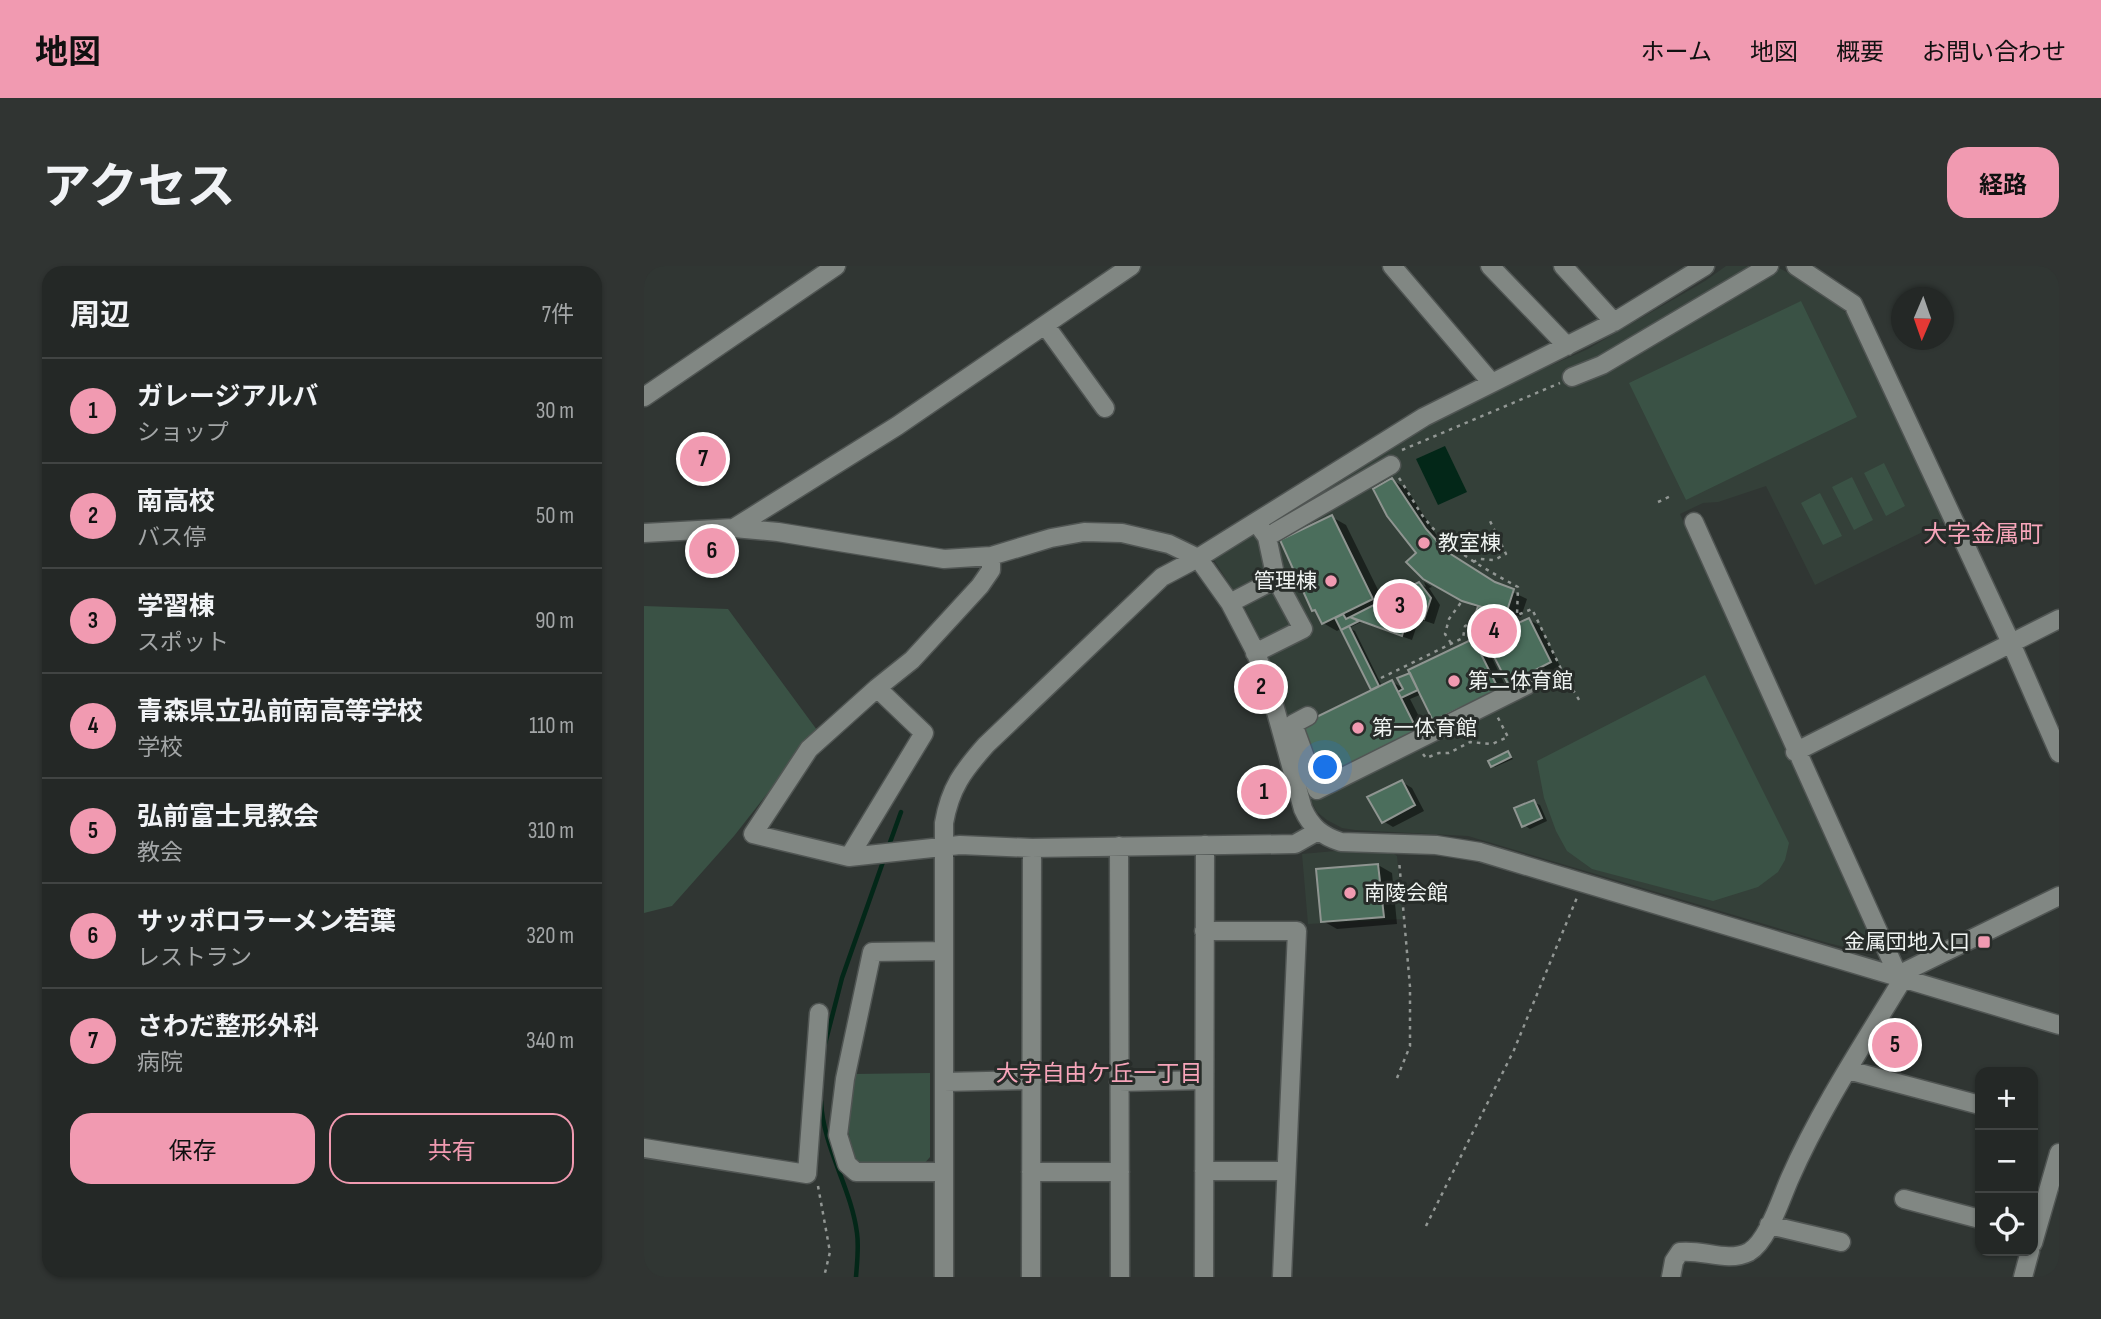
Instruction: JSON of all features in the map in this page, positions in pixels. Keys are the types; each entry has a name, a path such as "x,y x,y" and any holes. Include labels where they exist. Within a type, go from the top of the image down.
{"street":[{"path":"644,397 836,266"},
{"path":"734,528 897,426 1131,266"},
{"path":"1392,266 1491,382"},
{"path":"1490,266 1567,346"},
{"path":"1563,266 1614,322"},
{"path":"1572,377 1602,365 1769,266"},
{"path":"1796,266 1853,304 2011,643 2059,753"},
{"path":"944,1277 943,848 944,823 953,788 986,745 1162,578 1424,416 1614,322 1696,269"},
{"path":"1045,325 1105,408"},
{"path":"1267,537 1352,488 1395,458"},
{"path":"1340,469 1352,488"},
{"path":"1255,653 1303,629 1276,579 1267,537 1256,522"},
{"path":"1671,1277 1674,1261 1680,1252 1694,1250 1732,1256 1746,1253 1756,1247 1769,1225 1795,1166 1901,982 1694,522"},
{"path":"644,533 734,528 778,532 944,559 991,556 1051,538 1084,532 1122,533 1168,544 1198,558 1230,603 1268,683 1297,758 1317,790 1527,685"},
{"path":"991,556 991,570 980,586 912,660 809,749 753,834 849,857 960,845 1032,848 1295,844 1318,831"},
{"path":"1230,603 1276,579"},
{"path":"1795,751 2059,619"},
{"path":"849,857 923,733 877,688"},
{"path":"1308,716 1293,724 1303,808 1308,822 1328,838 1341,842 1436,845 1480,852 2059,1025"},
{"path":"1204,1277 1205,845"},
{"path":"1119,846 1120,1277"},
{"path":"1031,1277 1032,848"},
{"path":"1898,975 2059,896"},
{"path":"1205,931 1297,930 1282,1277"},
{"path":"943,951 872,952 845,1079 838,1135 847,1164 856,1172 944,1172"},
{"path":"644,1148 807,1174 819,1013"},
{"path":"1848,1070 1975,1104"},
{"path":"944,1082 1031,1080"},
{"path":"1119,1082 1204,1080"},
{"path":"2038,1223 2059,1153"},
{"path":"1204,1171 1286,1171"},
{"path":"1031,1172 1119,1172"},
{"path":"1903,1199 1975,1218"},
{"path":"1769,1225 1841,1242"},
{"path":"2023,1277 2029,1256"}],"path":[{"path":"1517,615 1518,587 1474,562 1423,517 1395,458 1572,377"},
{"path":"1658,502 1671,495"},
{"path":"1474,562 1480,559 1494,560 1506,554 1490,521"},
{"path":"1451,643 1446,634 1449,619 1462,601"},
{"path":"1381,678 1463,638 1465,626 1471,623 1489,628 1532,608 1564,675 1581,703"},
{"path":"1527,685 1542,677 1549,681 1564,675"},
{"path":"1424,757 1449,753 1470,742 1492,744 1508,737 1490,703"},
{"path":"1397,843 1409,987 1410,1035 1410,1046 1397,1078"},
{"path":"1426,1226 1514,1050 1584,883"},
{"path":"807,1174 817,1181 830,1252 824,1277"}],"shaded area":[{"path":"1726,266 1775,266 1800,279 1814,281 1834,298 1862,334 1945,521 1815,585 1766,486 1718,502 1703,503 1680,514 1869,936 1869,948 1865,952 1468,836 1355,830 1342,828 1327,820 1317,812 1309,797 1267,653 1245,608 1214,560 1460,406 1588,349"},
{"path":"1801,301 1857,417 1686,500 1629,383"},
{"path":"1445,446 1467,492 1438,505 1416,459"},
{"path":"1884,463 1905,506 1886,516 1864,473"},
{"path":"1852,477 1873,520 1854,530 1832,487"},
{"path":"1820,493 1842,536 1823,545 1801,503"},
{"path":"644,606 728,609 817,730 734,836 672,906 644,913"},
{"path":"1705,675 1789,843 1785,860 1778,872 1758,887 1713,901 1592,869 1567,851 1556,831 1544,798 1537,761"},
{"path":"1390,851 1397,856 1403,919 1308,924 1302,854"},
{"path":"930,1073 930,1157 923,1165 856,1165 849,1130 853,1074"}],"building":[{"name":"教室棟","path":"1392,478 1426,529 1446,551 1495,582 1514,589 1507,611 1462,601 1423,579 1406,562 1416,553 1387,516 1373,489"},
{"name":"管理棟","path":"1332,515 1373,599 1322,624 1315,610 1312,611 1280,540"},
{"path":"1419,582 1431,598 1424,619 1408,615 1402,636 1350,617"},
{"path":"1478,606 1485,608 1478,631 1480,635 1472,639 1470,632"},
{"path":"1343,614 1346,619 1350,617 1359,621 1341,630 1335,618"},
{"path":"1529,618 1551,662 1508,684 1485,639"},
{"path":"1501,625 1504,631 1481,641 1479,636"},
{"path":"1349,626 1379,686 1371,690 1341,630"},
{"name":"第二体育館","path":"1479,636 1484,648 1479,650 1499,690 1433,721 1408,670"},
{"path":"1410,673 1418,690 1401,698 1398,692 1403,689 1397,678"},
{"name":"第一体育館","path":"1392,680 1417,730 1325,776 1300,725"},
{"path":"1508,751 1511,757 1491,767 1488,761"},
{"path":"1402,780 1415,805 1382,823 1367,797"},
{"path":"1534,800 1542,818 1522,827 1514,808"},
{"name":"南陵会館","path":"1378,864 1384,917 1321,922 1316,869"}],"waterway":[{"path":"888,848 901,812"},
{"path":"825,1044 842,978 884,859"},
{"path":"821,1101 827,1135 854,1216 858,1244 856,1277"}],"place":[{"name":"さわだ整形外科","path":"703,459"},
{"name":"教室棟","path":"1424,543"},
{"name":"サッポロラーメン若葉","path":"712,551"},
{"name":"管理棟","path":"1331,581"},
{"name":"学習棟","path":"1400,606"},
{"name":"青森県立弘前南高等学校","path":"1494,631"},
{"name":"第二体育館","path":"1454,681"},
{"name":"南高校","path":"1261,687"},
{"name":"第一体育館","path":"1358,728"},
{"name":"ガレージアルバ","path":"1264,792"},
{"name":"南陵会館","path":"1350,893"},
{"name":"金属団地入口","path":"1984,942"},
{"name":"弘前富士見教会","path":"1895,1045"}],"district":[{"name":"大字金属町","path":"1983,534"},
{"name":"大字自由ケ丘一丁目","path":"1099,1074"}]}
